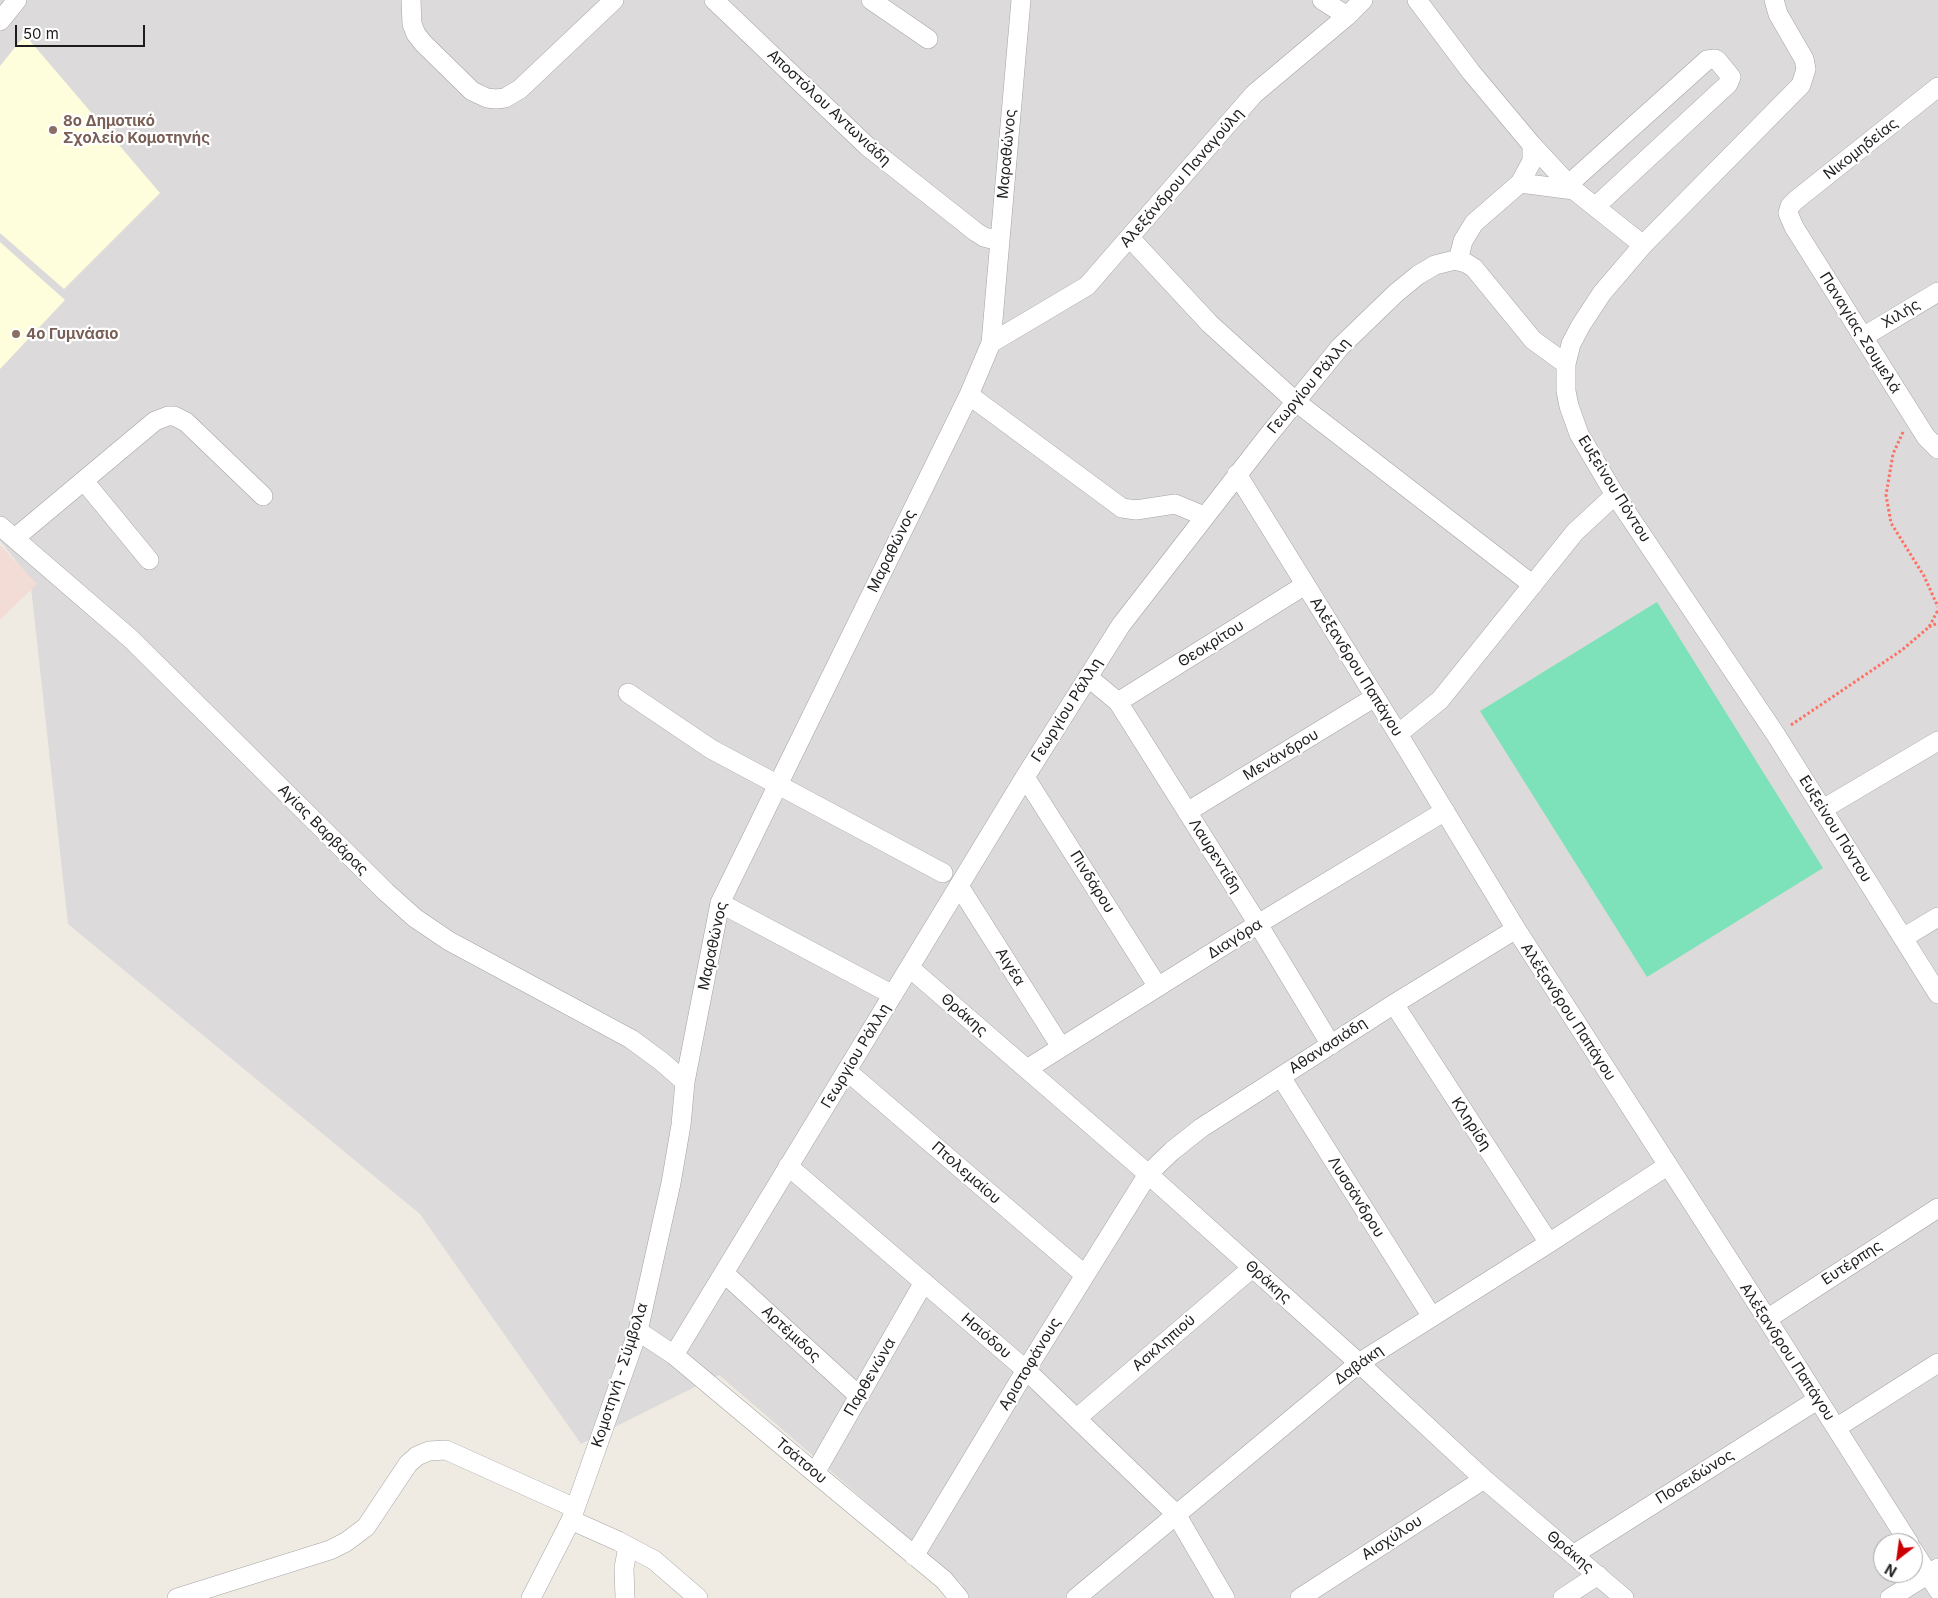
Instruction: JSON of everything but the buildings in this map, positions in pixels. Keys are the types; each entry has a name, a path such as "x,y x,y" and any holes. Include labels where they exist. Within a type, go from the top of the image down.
{"street":[{"path":"0,21 17,0"},
{"path":"411,0 414,29 423,43 472,90 487,98 496,99 505,98 520,89 614,0"},
{"name":"Αποστόλου Αντωνιάδη","path":"714,0 867,146 976,232 984,237 999,241"},
{"path":"872,0 928,39"},
{"name":"Μαραθώνος","path":"685,1082 720,903 969,395 991,343 1021,0"},
{"path":"1322,0 1347,16"},
{"name":"Αλεξάνδρου Παναγούλη","path":"991,343 1087,286 1254,94 1347,16 1363,0"},
{"path":"1418,0 1471,72 1532,145 1572,187 1643,245"},
{"name":"Ευξείνου Πόντου","path":"1774,0 1778,14 1804,59 1806,69 1801,85 1643,245 1610,282 1574,336 1566,364 1566,391 1574,420 1586,448 1615,495 1776,735 1938,994"},
{"path":"1520,183 1572,187 1708,60 1715,59 1718,61 1731,77 1728,84 1595,206"},
{"name":"Νικομηδείας","path":"1788,213 1790,206 1796,200 1938,87"},
{"path":"1532,145 1532,161 1520,183 1474,223 1463,241 1458,261 1478,272 1533,340 1566,364"},
{"name":"Παναγίας Σουμελά","path":"1788,213 1794,227 1863,337 1930,442 1938,449"},
{"path":"1130,238 1210,324 1295,401 1532,585"},
{"name":"Γεωργίου Ράλλη","path":"674,1355 1025,777 1120,625 1237,474 1340,348 1396,293 1430,267 1445,261 1458,261"},
{"name":"Χιλής","path":"1863,337 1938,292"},
{"path":"969,395 1122,508 1131,510 1175,504 1204,516"},
{"path":"15,538 155,421 168,416 174,416 186,422 264,496"},
{"name":"Αλέξανδρου Παπάγου","path":"1237,474 1516,929 1902,1533"},
{"path":"84,481 149,560"},
{"path":"1398,734 1440,700 1580,526 1615,495"},
{"name":"Αγίας Βαρβάρας","path":"0,526 132,639 386,892 415,918 449,941 631,1039 685,1082"},
{"name":"Θεοκρίτου","path":"1118,702 1305,585"},
{"name":"Λαυρεντίδη","path":"1088,677 1118,702 1258,924 1330,1044"},
{"path":"628,693 711,749 943,873"},
{"name":"Μενάνδρου","path":"1187,812 1375,697"},
{"path":"1822,809 1938,741"},
{"name":"Πινδάρου","path":"1025,777 1158,987"},
{"name":"Διαγόρα","path":"1027,1069 1258,924 1445,811"},
{"name":"Αιγέα","path":"959,886 1061,1048"},
{"path":"720,903 893,995"},
{"path":"1903,938 1938,917"},
{"name":"Αθανασιάδη","path":"1148,1174 1172,1151 1201,1128 1330,1044 1516,929"},
{"name":"Θράκης","path":"910,968 1148,1174 1484,1478 1624,1598"},
{"name":"Κληρίδη","path":"1394,1004 1548,1244"},
{"name":"Πτολεμαίου","path":"847,1071 1085,1275"},
{"name":"Λυσσάνδρου","path":"1280,1077 1432,1317"},
{"name":"Κομοτηνή - Σύμβολα","path":"531,1598 573,1514 638,1331 672,1183 681,1125 685,1082"},
{"name":"Ησιόδου","path":"788,1166 1026,1370 1176,1514 1226,1598"},
{"name":"Δαβάκη","path":"1076,1598 1359,1363 1548,1244 1667,1166"},
{"name":"Αριστοφάνους","path":"914,1556 1026,1370 1148,1174"},
{"name":"Ευτέρπης","path":"1766,1318 1938,1208"},
{"name":"Ασκληπιού","path":"1077,1418 1252,1268"},
{"name":"Αρτέμιδος","path":"724,1272 859,1396"},
{"name":"Παρθενώνα","path":"815,1472 924,1282"},
{"name":"Τσάτσου","path":"638,1331 674,1355 815,1472 944,1580 959,1598"},
{"path":"1836,1428 1938,1363"},
{"name":"Ποσειδώνος","path":"1574,1555 1817,1400"},
{"path":"177,1598 330,1550 346,1542 366,1527 408,1464 417,1456 429,1451 446,1450 573,1514 654,1560 698,1598"},
{"name":"Αισχύλου","path":"1300,1598 1484,1478"},
{"path":"625,1598 624,1568 628,1546"},
{"path":"1890,1598 1935,1578 1923,1563"},
{"path":"1563,1598 1598,1575"}],"path":[{"path":"1912,414 1893,454 1886,495 1891,523 1924,576 1938,608 1929,627"},
{"path":"1776,735 1902,650 1929,627 1938,622"}],"shaded area":[{"path":"0,0 1938,0 1938,1598 969,1598 961,1583 719,1375 581,1444 420,1214 68,924 30,578 0,541"},
{"name":"8ο Δημοτικό Σχολείο Κομοτηνής","path":"25,35 160,193 64,289 0,233 0,66"},
{"name":"4ο Γυμνάσιο","path":"0,242 65,300 0,369"},
{"path":"0,545 37,584 0,620"}],"green space":[{"path":"1657,602 1823,868 1647,977 1480,711"}],"place":[{"name":"8ο Δημοτικό Σχολείο Κομοτηνής","path":"53,130"},
{"name":"4ο Γυμνάσιο","path":"16,334"}]}
